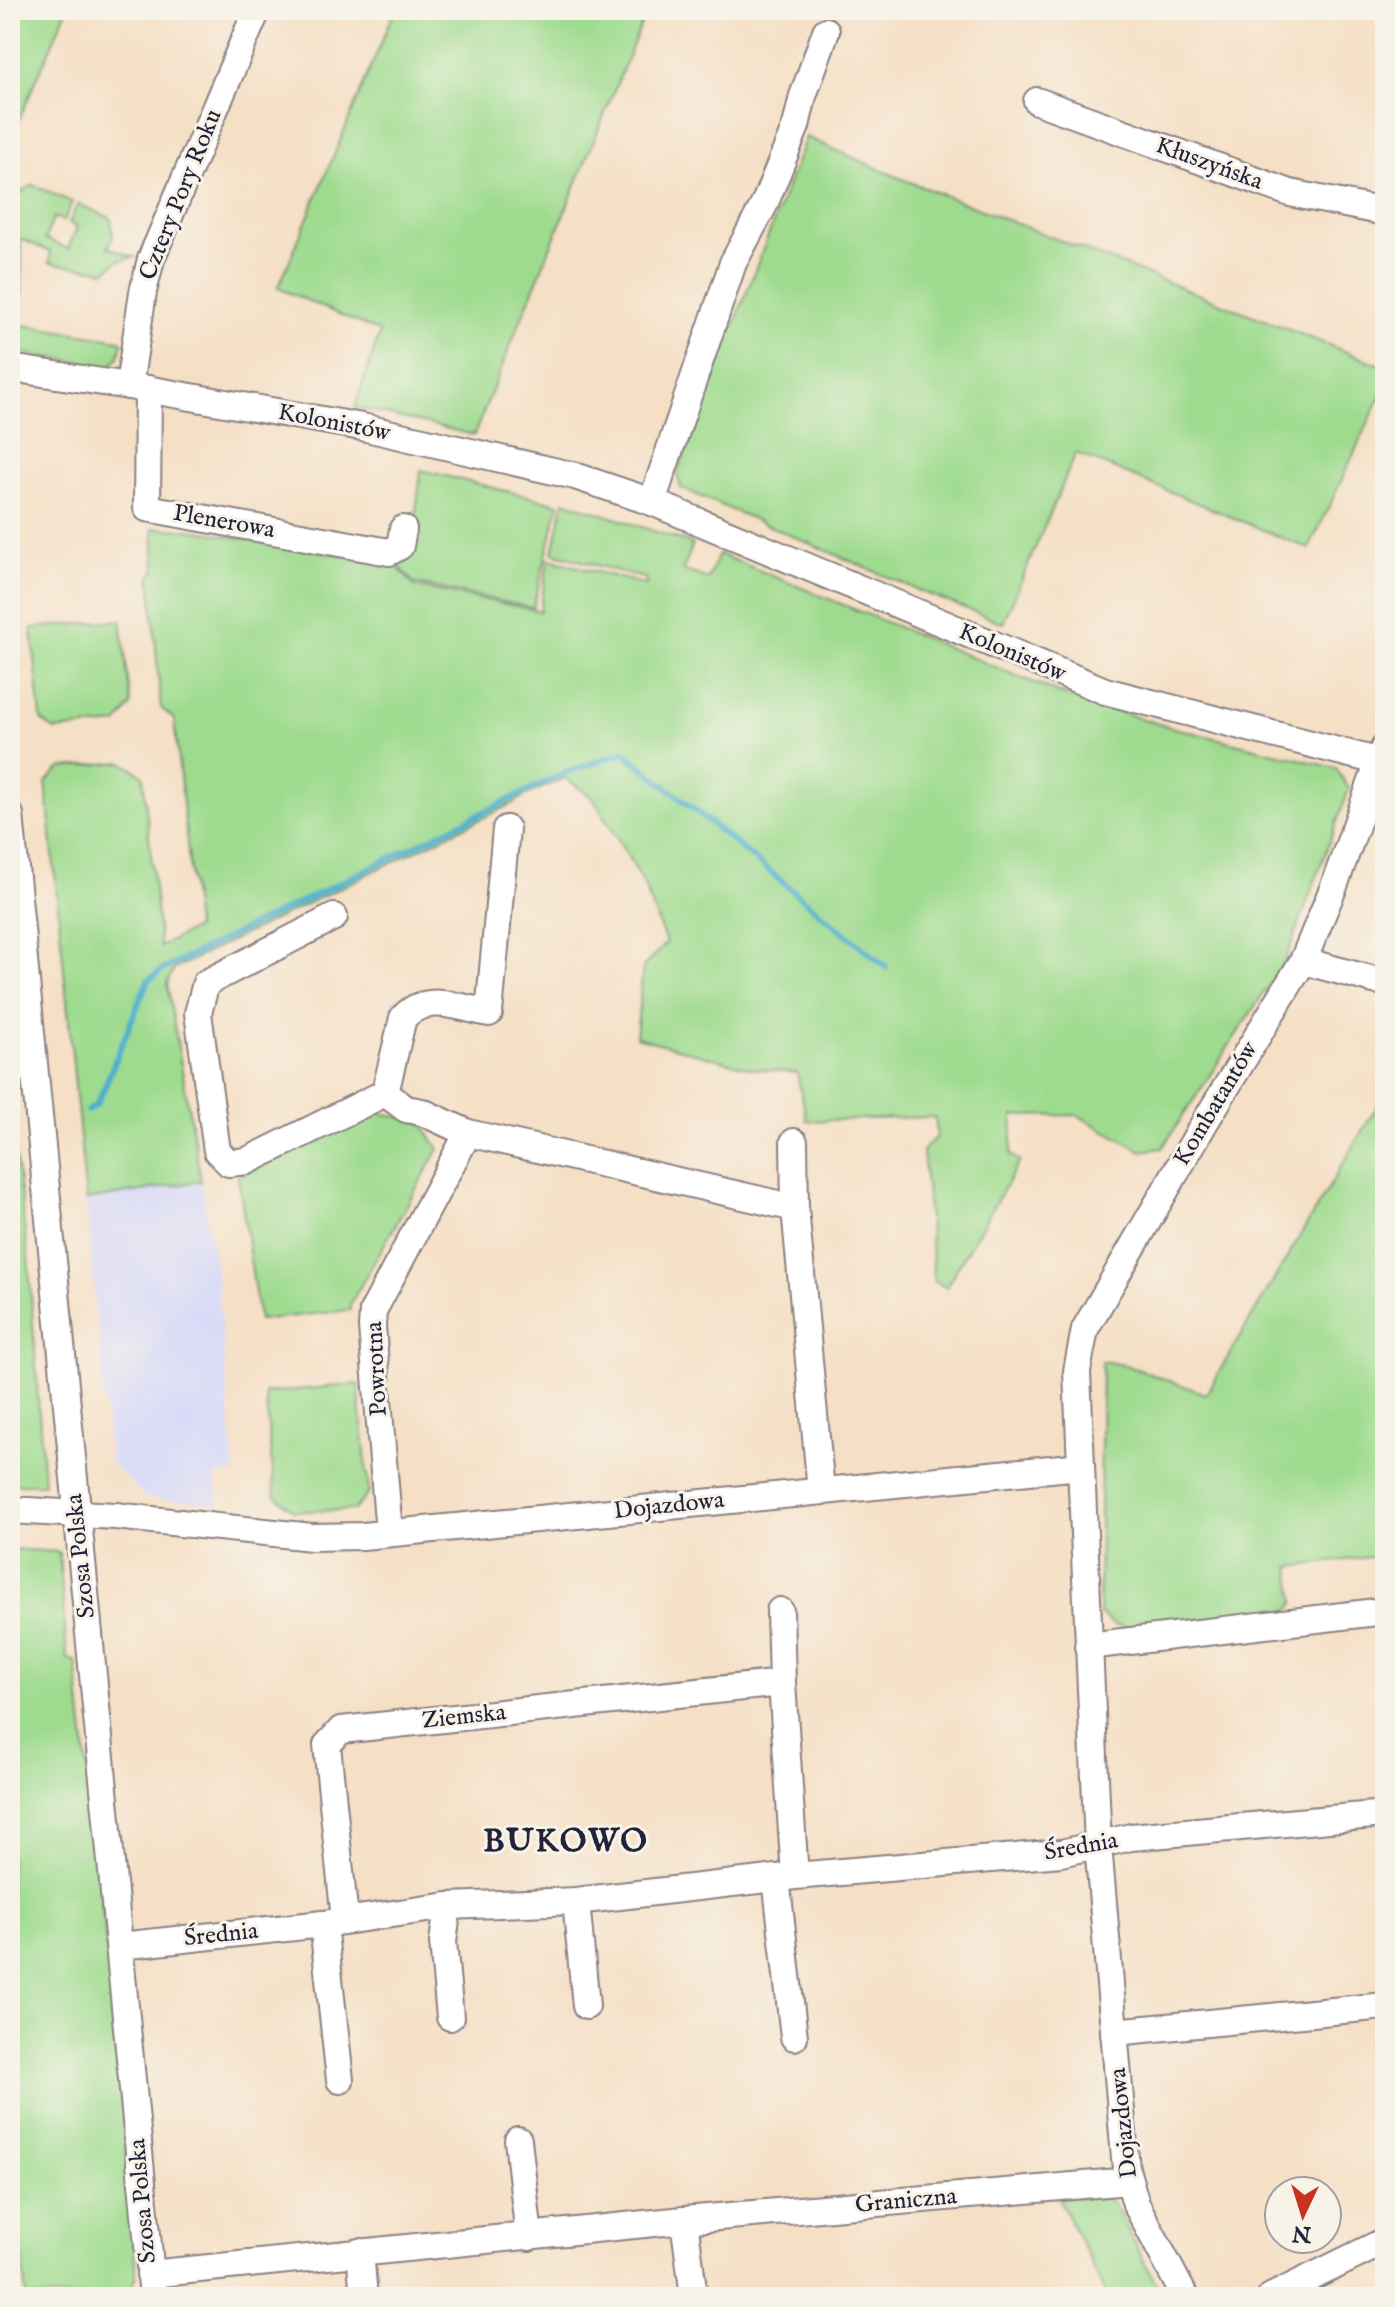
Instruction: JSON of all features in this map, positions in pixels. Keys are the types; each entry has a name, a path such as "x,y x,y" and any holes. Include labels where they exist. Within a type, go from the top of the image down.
{"street":[{"name":"Cztery Pory Roku","path":"138,388 141,305 151,259 257,10"},
{"path":"652,502 733,263 764,205 787,148 826,31"},
{"name":"Kłuszyńska","path":"1037,101 1290,193 1385,212"},
{"name":"Kolonistów","path":"10,368 362,427 575,476 652,502 1105,691 1383,756"},
{"name":"Plenerowa","path":"138,388 147,508 389,552 400,546 403,529"},
{"name":"Kombatantów","path":"1081,1466 1077,1371 1085,1329 1303,961 1383,756"},
{"name":"Szosa Polska","path":"10,815 151,2285"},
{"path":"385,1093 403,1018 409,1012 430,1002 489,1013 506,829"},
{"path":"334,917 206,983 198,1013 217,1151 229,1163 247,1161 385,1093"},
{"path":"1303,961 1385,983"},
{"path":"385,1093 406,1109 422,1112 468,1133 795,1208"},
{"name":"Powrotna","path":"389,1533 373,1311 468,1133"},
{"path":"794,1142 795,1208 821,1491"},
{"name":"Dojazdowa","path":"10,1510 312,1537 389,1533 1081,1466 1098,1845 1129,2181 1136,2204 1185,2297"},
{"path":"780,1611 786,1877 794,2037"},
{"path":"1088,1646 1385,1611"},
{"name":"Ziemska","path":"334,1922 327,1745 341,1730 782,1683"},
{"name":"Średnia","path":"120,1946 448,1906 576,1901 786,1877 1061,1853 1131,1837 1385,1814"},
{"path":"576,1901 586,2006"},
{"path":"448,1906 443,1942 450,2017"},
{"path":"334,1922 340,2080"},
{"path":"1114,2032 1385,2006"},
{"path":"518,2140 529,2237"},
{"name":"Graniczna","path":"151,2285 360,2252 1129,2181"},
{"path":"684,2220 694,2297"},
{"path":"1271,2297 1385,2241"},
{"path":"360,2252 364,2297"}],"shaded area":[{"path":"201,1181 216,1272 235,1473 215,1475 219,1504 145,1497 110,1462 86,1200"}],"green space":[{"path":"10,10 67,10 10,140"},
{"path":"395,10 647,10 474,435 355,407 380,332 278,288"},
{"path":"806,137 897,177 1385,367 1385,387 1309,549 1076,453 1003,623 920,591 681,488 677,474"},
{"path":"33,185 72,202 64,221 54,217 45,239 68,249 77,227 69,223 78,204 111,218 113,236 108,247 134,257 117,261 106,271 49,263 51,252 21,239 22,294 10,294 10,199"},
{"path":"10,301 18,303 16,324 120,340 118,358 109,367 10,351"},
{"path":"421,470 559,504 533,608 414,583 397,564 411,555"},
{"path":"564,501 693,544 683,570 708,579 719,554 1059,693 1162,725 1336,768 1349,789 1286,959 1162,1148 1142,1151 1077,1115 1013,1116 1011,1155 1020,1161 946,1287 934,1282 923,1150 937,1136 935,1117 807,1121 797,1073 750,1068 636,1037 643,967 666,943 643,882 593,798 565,778 174,969 167,983 201,1181 86,1200 46,782 60,768 122,762 143,775 160,947 196,928 174,719 161,708 150,576 155,571 153,528 198,531 395,564 414,586 540,611 548,559 646,585 647,579 553,553"},
{"path":"121,620 131,705 117,724 55,730 41,720 32,628"},
{"path":"1385,1093 1385,1555 1290,1567 1295,1602 1290,1610 1138,1629 1114,1625 1099,1613 1102,1361 1128,1366 1206,1394"},
{"path":"10,1108 29,1266 44,1484 10,1484"},
{"path":"367,1110 421,1122 439,1149 350,1304 350,1310 259,1320 238,1176"},
{"path":"358,1384 369,1493 354,1510 294,1511 275,1495 265,1393"},
{"path":"10,1549 59,1552 67,1659 76,1661 121,2085 136,2278 126,2297 26,2297 10,2131"},
{"path":"1058,2197 1104,2197 1114,2204 1163,2297 1108,2297"}],"waterway":[{"path":"87,1111 96,1105 104,1088 148,980 164,969 562,774 624,752 886,967"}],"district":[{"name":"BUKOWO","path":"566,1842"}]}
